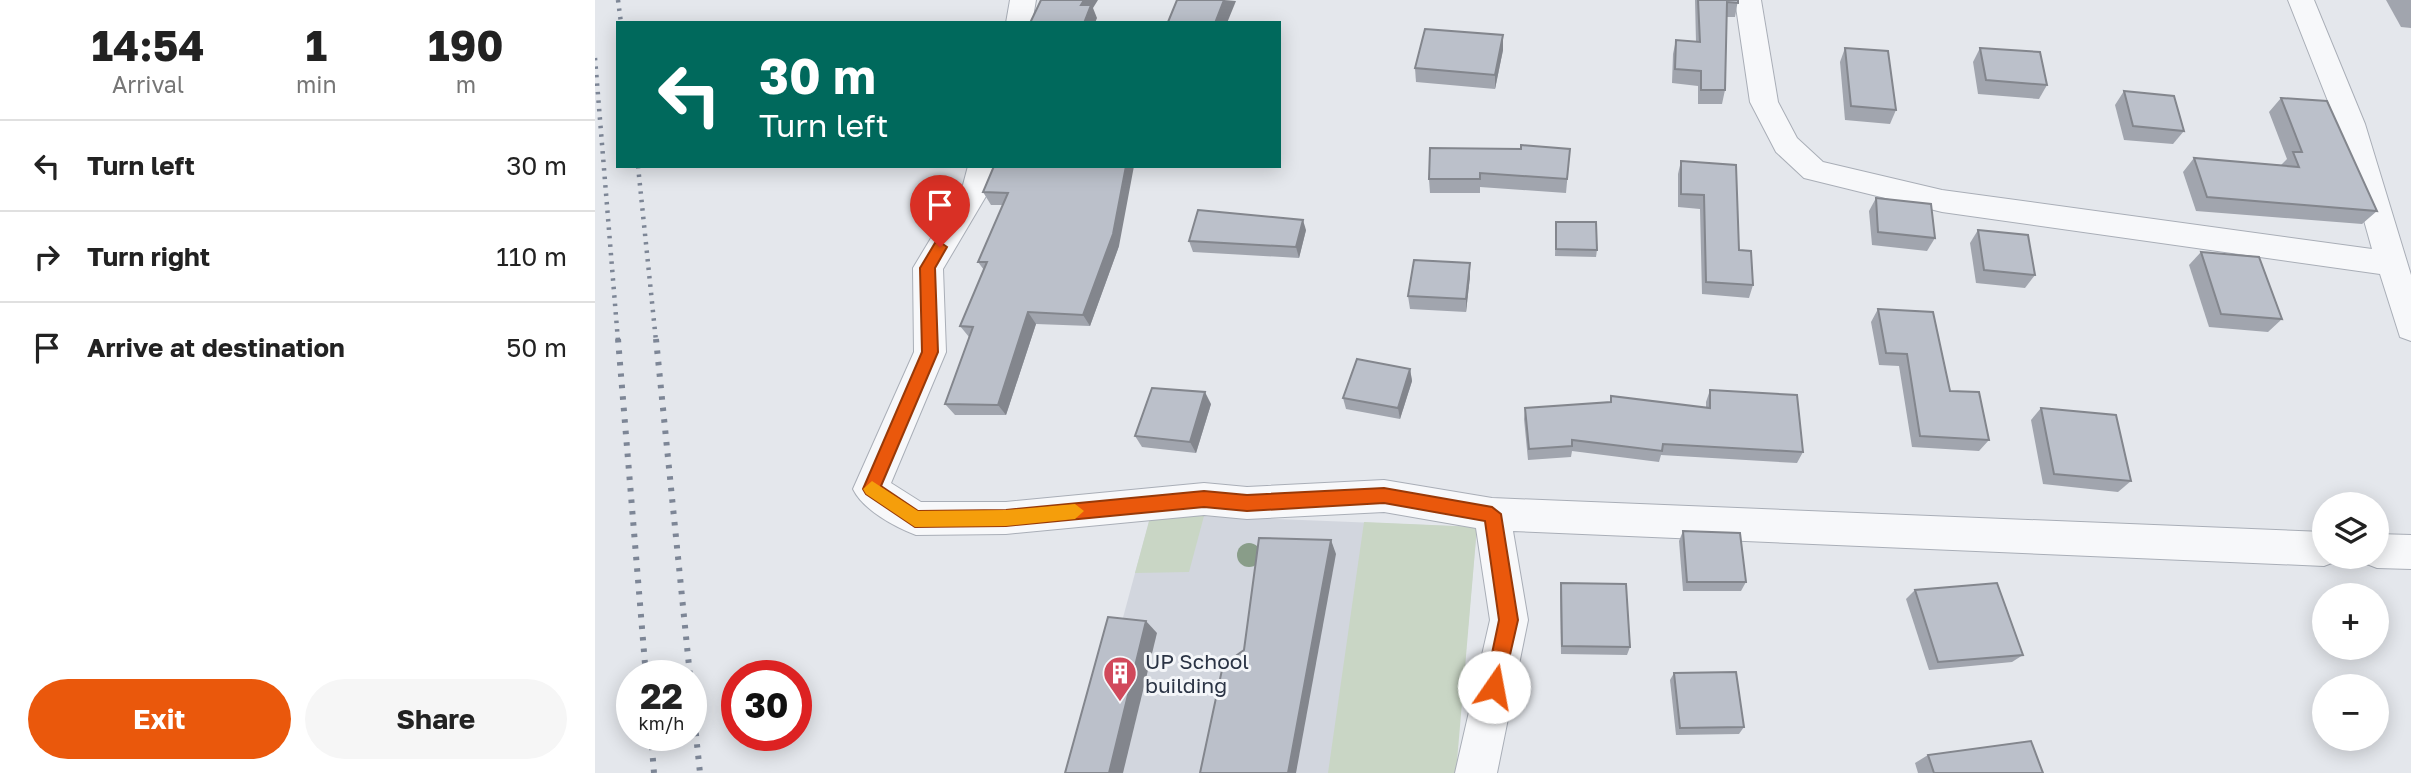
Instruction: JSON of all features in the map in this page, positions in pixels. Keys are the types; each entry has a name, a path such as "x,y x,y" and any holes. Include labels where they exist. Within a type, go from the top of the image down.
{"street":[{"path":"1019,21 1023,0"},
{"path":"1748,0 1765,102 1786,145 1814,171 1942,201 2390,263"},
{"path":"2301,0 2351,124 2411,328"},
{"path":"982,168 977,186 928,268 930,352 871,489 915,519 1006,518 1204,499 1247,503 1384,496 1492,514 2312,548"},
{"path":"1476,773 1509,620 1492,514"},
{"path":"2389,551 2411,552"}],"shaded area":[{"path":"1151,514 1477,527 1455,773 1081,773"}],"green space":[{"path":"1151,514 1204,516 1189,572 1135,573"},
{"path":"1364,522 1477,527 1456,773 1328,773"}],"building":[{"path":"1041,0 1084,0 1081,5 1091,5 1085,21 1031,21"},
{"path":"1177,0 1224,0 1216,21 1168,21"},
{"path":"1698,0 1738,0 1738,3 1727,2 1725,90 1701,90 1701,71 1675,69 1676,40 1700,42"},
{"path":"1425,29 1503,35 1495,75 1415,68"},
{"path":"1845,48 1888,51 1896,110 1851,106"},
{"path":"1980,48 2040,52 2047,85 1986,80"},
{"path":"2124,91 2174,96 2184,131 2133,126"},
{"path":"2281,98 2327,101 2377,211 2207,197 2194,158 2299,167 2293,152 2302,152"},
{"path":"1521,145 1570,149 1567,179 1480,173 1480,179 1429,179 1430,148 1521,149"},
{"path":"1681,161 1736,165 1739,250 1751,251 1753,285 1706,282 1704,195 1681,194"},
{"path":"993,168 1126,168 1113,234 1083,315 1028,312 998,405 945,404 973,327 960,326 987,262 978,262 1008,193 983,192"},
{"path":"1876,198 1931,204 1935,238 1878,232"},
{"path":"1198,210 1303,220 1296,247 1189,241"},
{"path":"1556,222 1596,222 1597,250 1556,249"},
{"path":"1978,230 2028,235 2035,275 1984,270"},
{"path":"2201,252 2259,257 2282,319 2221,314"},
{"path":"1414,260 1470,263 1466,299 1408,296"},
{"path":"1878,309 1933,312 1950,391 1979,392 1989,440 1920,436 1907,354 1886,353"},
{"path":"1357,359 1410,369 1398,408 1343,398"},
{"path":"1152,388 1205,392 1190,442 1135,436"},
{"path":"1710,390 1797,395 1803,452 1663,444 1662,451 1572,440 1572,446 1529,449 1525,408 1611,402 1611,396 1710,408"},
{"path":"2041,408 2116,415 2131,481 2054,474"},
{"path":"1683,531 1740,533 1746,582 1687,582"},
{"path":"1259,538 1331,540 1288,773 1200,773 1223,665 1244,650"},
{"path":"1561,583 1626,584 1630,647 1562,646"},
{"path":"1997,583 2023,655 1938,662 1915,590"},
{"path":"1108,617 1146,621 1109,773 1065,773"},
{"path":"1736,672 1744,727 1680,728 1674,673"},
{"path":"2031,741 2043,773 1934,773 1928,755"}],"railway":[{"path":"618,0 621,21"},
{"path":"595,58 618,341"},
{"path":"638,168 656,341"},
{"path":"618,339 645,660"},
{"path":"656,339 688,660"},
{"path":"652,751 654,773"},
{"path":"698,751 700,773"}],"slow traffic":[{"path":"872,489 915,519 1006,518 1075,511"}],"place":[{"name":"UP School building","path":"1120,703"}],"route":[{"path":"940,247 928,268 930,352 871,489 915,519 1006,518 1204,499 1247,503 1384,496 1492,514 1509,620 1494,687"}]}
